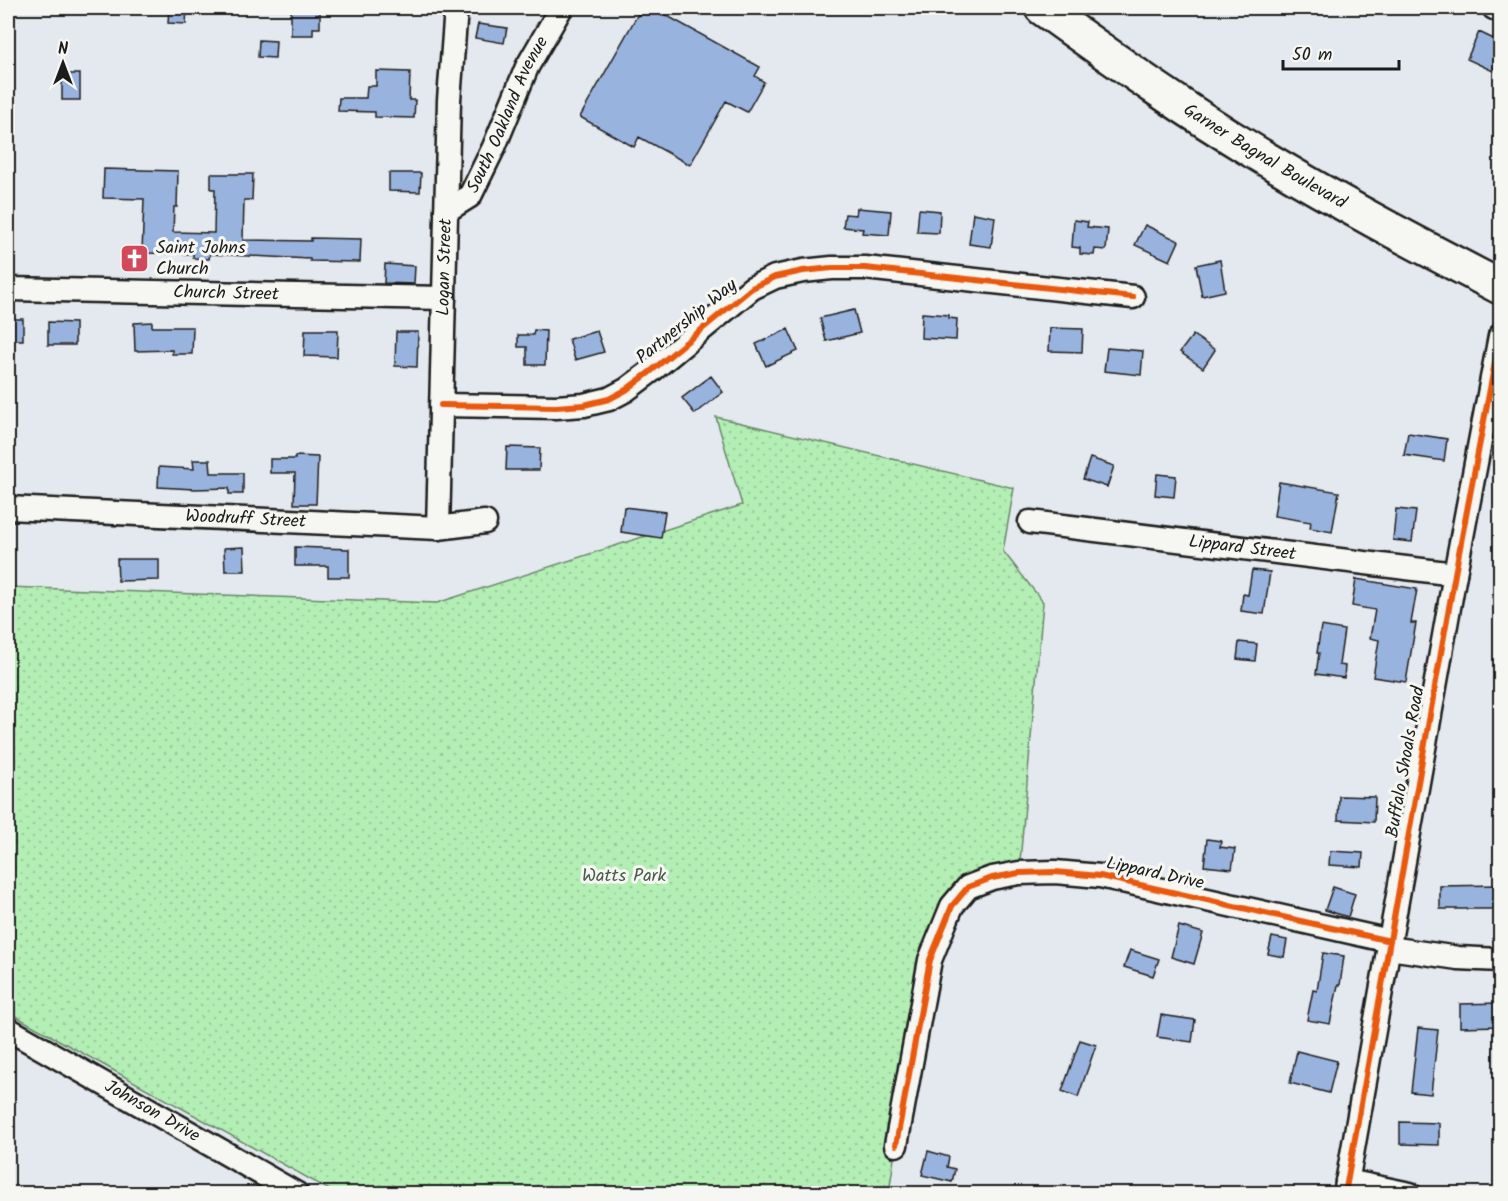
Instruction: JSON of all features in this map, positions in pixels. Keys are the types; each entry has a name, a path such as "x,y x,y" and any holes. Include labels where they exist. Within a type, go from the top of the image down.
{"highway":[{"name":"Garner Bagnal Boulevard","path":"1042,8 1148,84 1252,151 1371,220 1500,287"}],"street":[{"name":"Logan Street","path":"438,528 449,100 456,8"},
{"name":"South Oakland Avenue","path":"446,211 470,196 494,147 527,67 561,8"},
{"path":"1494,8 1500,11"},
{"name":"Partnership Way","path":"441,405 556,406 584,405 609,399 627,390 752,288 776,278 803,271 865,268 1133,297"},
{"name":"Church Street","path":"8,289 444,298"},
{"name":"Buffalo Shoals Road","path":"1346,1187 1455,574 1500,336"},
{"name":"Woodruff Street","path":"8,508 438,528 485,522"},
{"name":"Lippard Street","path":"1030,522 1455,574"},
{"name":"Lippard Drive","path":"896,1145 930,960 952,906 968,887 992,878 1018,873 1055,872 1100,876 1389,944 1458,958 1500,960"},
{"name":"Johnson Drive","path":"8,1029 297,1194"},
{"path":"1346,1187 1410,1194"}],"green space":[{"name":"Watts Park","path":"716,417 1014,488 1003,551 1043,602 1019,873 952,906 896,1145 889,1193 335,1193 8,1012 8,587 437,603 742,505"}],"building":[{"path":"169,8 187,8 186,24 168,23"},
{"path":"291,8 320,8 320,28 313,28 313,35 291,35"},
{"path":"644,8 653,8 760,67 755,76 764,82 747,112 726,101 690,165 639,137 634,147 580,117 638,14 640,15"},
{"path":"478,24 507,28 504,43 475,38"},
{"path":"1479,32 1500,42 1500,66 1496,64 1493,71 1467,59"},
{"path":"259,40 276,41 275,58 258,57"},
{"path":"376,71 410,72 409,100 415,100 414,118 375,117 375,112 338,111 339,98 366,98 367,86 376,86"},
{"path":"62,74 80,74 80,100 62,100"},
{"path":"104,169 178,171 177,207 174,207 173,232 214,233 215,189 211,189 211,174 253,174 252,200 244,200 243,240 361,239 360,262 210,254 209,259 193,258 193,254 142,253 144,199 103,198"},
{"path":"389,173 421,173 420,192 389,191"},
{"path":"857,208 891,211 889,235 862,233 863,229 843,227 845,214 856,215"},
{"path":"919,209 940,211 939,233 917,232"},
{"path":"973,213 995,217 991,247 969,244"},
{"path":"1074,220 1088,222 1087,227 1108,229 1106,250 1095,249 1094,255 1080,254 1080,248 1072,247"},
{"path":"1145,225 1179,241 1170,261 1135,245"},
{"path":"1220,260 1225,291 1202,296 1196,265"},
{"path":"385,264 415,266 414,284 384,283"},
{"path":"854,310 860,333 826,341 820,318"},
{"path":"922,313 949,315 949,318 957,319 956,340 921,338"},
{"path":"8,319 23,319 23,340 8,340"},
{"path":"48,322 75,323 75,345 48,345"},
{"path":"152,322 152,327 193,327 192,354 172,354 172,350 135,351 134,323"},
{"path":"1050,328 1083,329 1082,352 1049,351"},
{"path":"788,329 798,351 766,366 756,344"},
{"path":"305,330 338,330 337,357 304,356"},
{"path":"534,330 546,331 545,365 527,365 527,347 518,347 518,335 533,335"},
{"path":"597,331 604,352 575,360 569,339"},
{"path":"396,332 418,332 417,367 395,366"},
{"path":"1193,335 1215,350 1203,368 1180,352"},
{"path":"1107,348 1143,351 1141,375 1104,371"},
{"path":"711,376 723,392 695,414 682,398"},
{"path":"1408,433 1447,439 1444,461 1404,455"},
{"path":"507,447 540,448 539,470 506,470"},
{"path":"295,456 318,457 316,504 294,504 295,473 270,473 270,459 295,459"},
{"path":"1090,458 1114,466 1107,487 1083,479"},
{"path":"193,460 210,460 211,473 243,473 243,494 229,494 229,488 158,487 159,467 194,469"},
{"path":"1157,474 1176,476 1174,497 1155,495"},
{"path":"1279,482 1339,492 1332,532 1310,528 1311,522 1274,516"},
{"path":"624,507 665,512 661,538 621,532"},
{"path":"1396,509 1416,511 1412,542 1393,540"},
{"path":"244,547 245,571 225,571 224,548"},
{"path":"295,547 349,549 349,577 328,577 328,566 295,566"},
{"path":"117,559 159,559 159,580 118,581"},
{"path":"1252,570 1270,572 1264,614 1241,611 1243,594 1248,595"},
{"path":"1356,579 1417,589 1411,623 1416,623 1406,682 1373,677 1379,640 1370,638 1375,610 1352,606"},
{"path":"1321,626 1344,630 1339,665 1345,666 1344,678 1316,674"},
{"path":"1239,642 1257,644 1255,661 1237,659"},
{"path":"1339,796 1375,797 1374,822 1338,820"},
{"path":"1207,839 1221,841 1220,847 1235,849 1232,869 1204,866"},
{"path":"1330,851 1363,853 1362,867 1329,865"},
{"path":"1500,885 1500,909 1440,909 1440,886"},
{"path":"1333,887 1355,894 1348,917 1325,910"},
{"path":"1179,926 1203,933 1194,964 1171,957"},
{"path":"1272,937 1287,940 1284,957 1268,954"},
{"path":"1130,950 1159,959 1153,976 1124,967"},
{"path":"1323,953 1344,956 1340,985 1338,985 1330,1024 1307,1020 1313,990 1317,991"},
{"path":"1500,1003 1500,1026 1460,1027 1460,1004"},
{"path":"1161,1015 1195,1020 1192,1042 1157,1037"},
{"path":"1418,1028 1438,1030 1431,1094 1411,1092"},
{"path":"1080,1040 1096,1045 1078,1097 1062,1091"},
{"path":"1297,1051 1337,1061 1329,1093 1290,1083"},
{"path":"1400,1122 1439,1123 1439,1145 1400,1144"},
{"path":"928,1151 949,1157 947,1167 955,1169 952,1182 922,1175"}],"cycle path":[{"path":"441,405 556,407 584,405 609,399 626,390 650,372 752,288 775,277 803,271 865,268 1133,297"},
{"path":"1345,1194 1455,574 1500,336"},
{"path":"896,1145 930,960 952,906 968,887 992,878 1019,873 1055,872 1100,876 1390,941"}],"place":[{"name":"Saint Johns Church","path":"135,258"}]}
